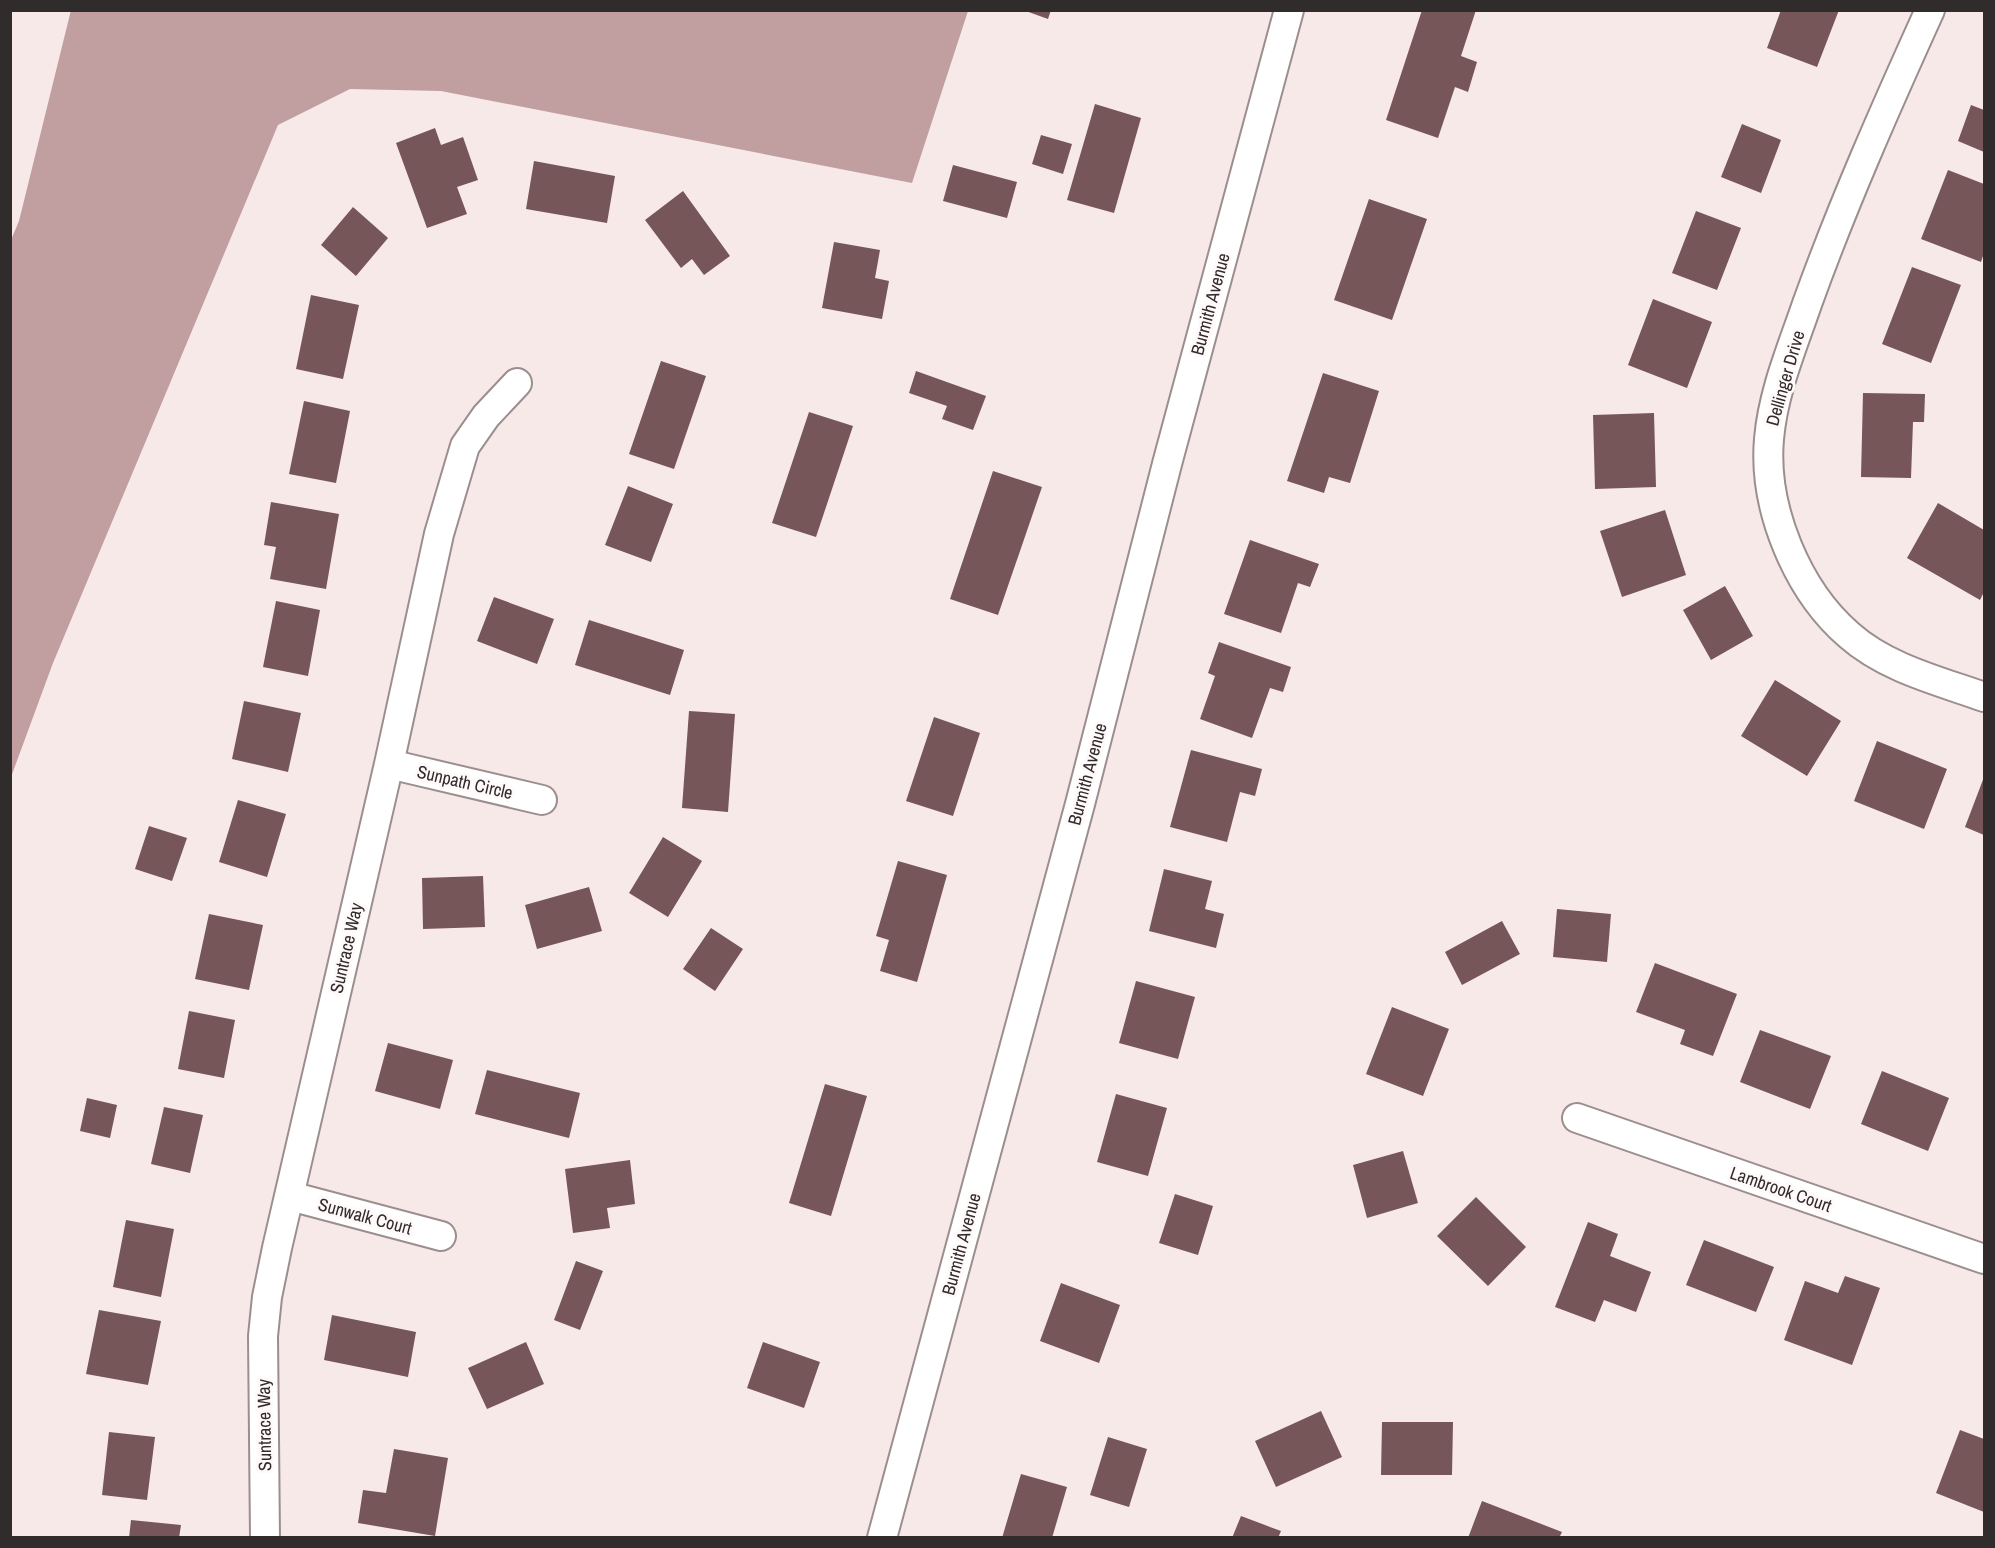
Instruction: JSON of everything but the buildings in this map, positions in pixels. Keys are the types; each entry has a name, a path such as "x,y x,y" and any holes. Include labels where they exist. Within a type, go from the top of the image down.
{"street":[{"name":"Burmith Avenue","path":"882,1538 1077,815 1167,464 1289,10"},
{"name":"Dellinger Drive","path":"1930,10 1835,225 1782,375 1769,441 1770,490 1790,554 1820,603 1849,635 1893,662 1923,676 1984,697"},
{"name":"Suntrace Way","path":"265,1538 263,1336 267,1298 439,534 465,446 486,416 517,383"},
{"name":"Sunpath Circle","path":"389,764 542,800"},
{"name":"Lambrook Court","path":"1577,1118 1984,1258"},
{"name":"Sunwalk Court","path":"290,1196 441,1236"}],"shaded area":[{"path":"71,10 968,11 912,183 441,91 350,89 278,125 53,663 11,777 11,240 19,221"}]}
